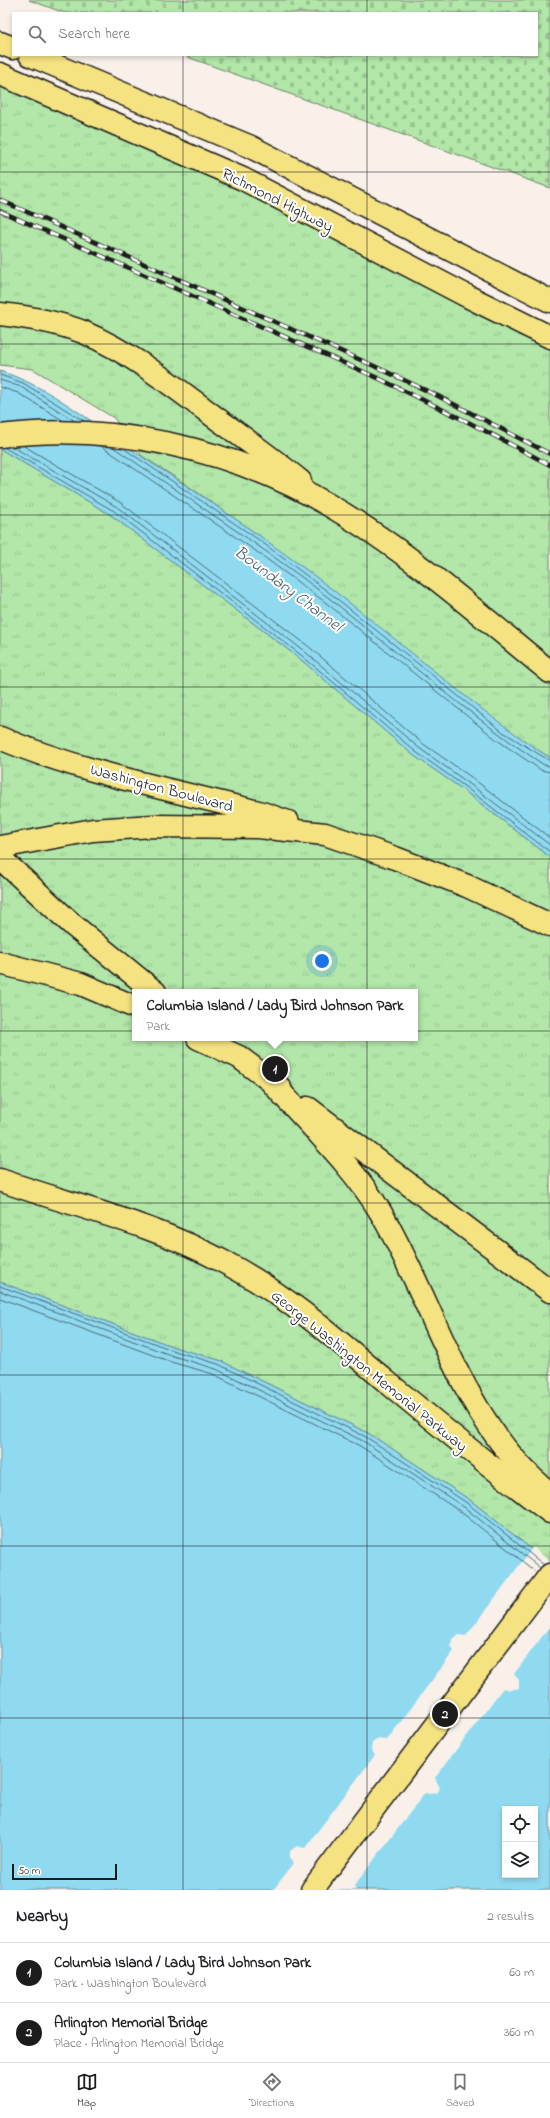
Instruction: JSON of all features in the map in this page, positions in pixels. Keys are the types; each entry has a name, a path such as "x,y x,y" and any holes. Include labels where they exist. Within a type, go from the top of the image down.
{"main road":[{"path":"0,42 12,48"},
{"name":"Richmond Highway","path":"32,56 251,147 550,301"},
{"name":"Richmond Highway","path":"0,74 243,179 469,297 550,337"},
{"path":"0,314 65,326 82,332 115,349 197,404 287,470 326,504 417,566 550,672"},
{"path":"0,436 67,433 142,439 201,452 230,461 274,478 326,504"},
{"name":"Washington Boulevard","path":"0,738 47,756 91,769 262,813 325,834"},
{"path":"151,989 74,926 2,856 66,834 138,826 258,827 325,834 395,858 467,886 550,926"},
{"path":"0,963 81,984 132,1006"},
{"path":"204,1041 239,1057"},
{"path":"219,1041 550,1290"},
{"path":"268,1079 347,1166 366,1190 388,1225 445,1347 486,1422 514,1460 550,1494"},
{"name":"George Washington Memorial Parkway","path":"0,1180 171,1238 223,1261 257,1281 312,1319 479,1458 550,1512"},
{"path":"312,1890 550,1575"}],"green space":[{"path":"29,0 550,0 550,188 185,56 538,56 538,12 62,12"},
{"path":"0,74 469,297 550,348 550,758 506,729 334,591 261,537 184,483 142,456 114,418 33,369 0,365"},
{"path":"0,449 111,515 299,658 413,755 462,789 550,857 550,1564 470,1500 368,1433 219,1360 177,1348 0,1282"}],"water":[{"name":"Boundary Channel","path":"0,371 19,378 56,397 262,538 310,572 494,718 550,758 550,857 462,789 413,755 299,658 111,515 0,449"},
{"path":"0,1282 177,1348 219,1360 368,1433 470,1500 550,1564 550,1890 0,1890"}],"pier":[{"path":"533,1547 550,1562 550,1626 514,1674 519,1680 519,1688 510,1690 503,1688 435,1778 440,1788 438,1792 430,1794 425,1793 354,1886 356,1890 273,1890 294,1863 290,1858 290,1851 297,1846 305,1848 375,1755 371,1750 372,1743 379,1738 387,1740 454,1651 451,1646 452,1639 459,1635 466,1636"}],"railway":[{"path":"0,200 372,365 438,396 550,454"},
{"path":"0,211 380,379 470,423 550,465"}],"place":[{"name":"Columbia Island / Lady Bird Johnson Park","path":"275,1069"},
{"name":"Arlington Memorial Bridge","path":"445,1714"}]}
